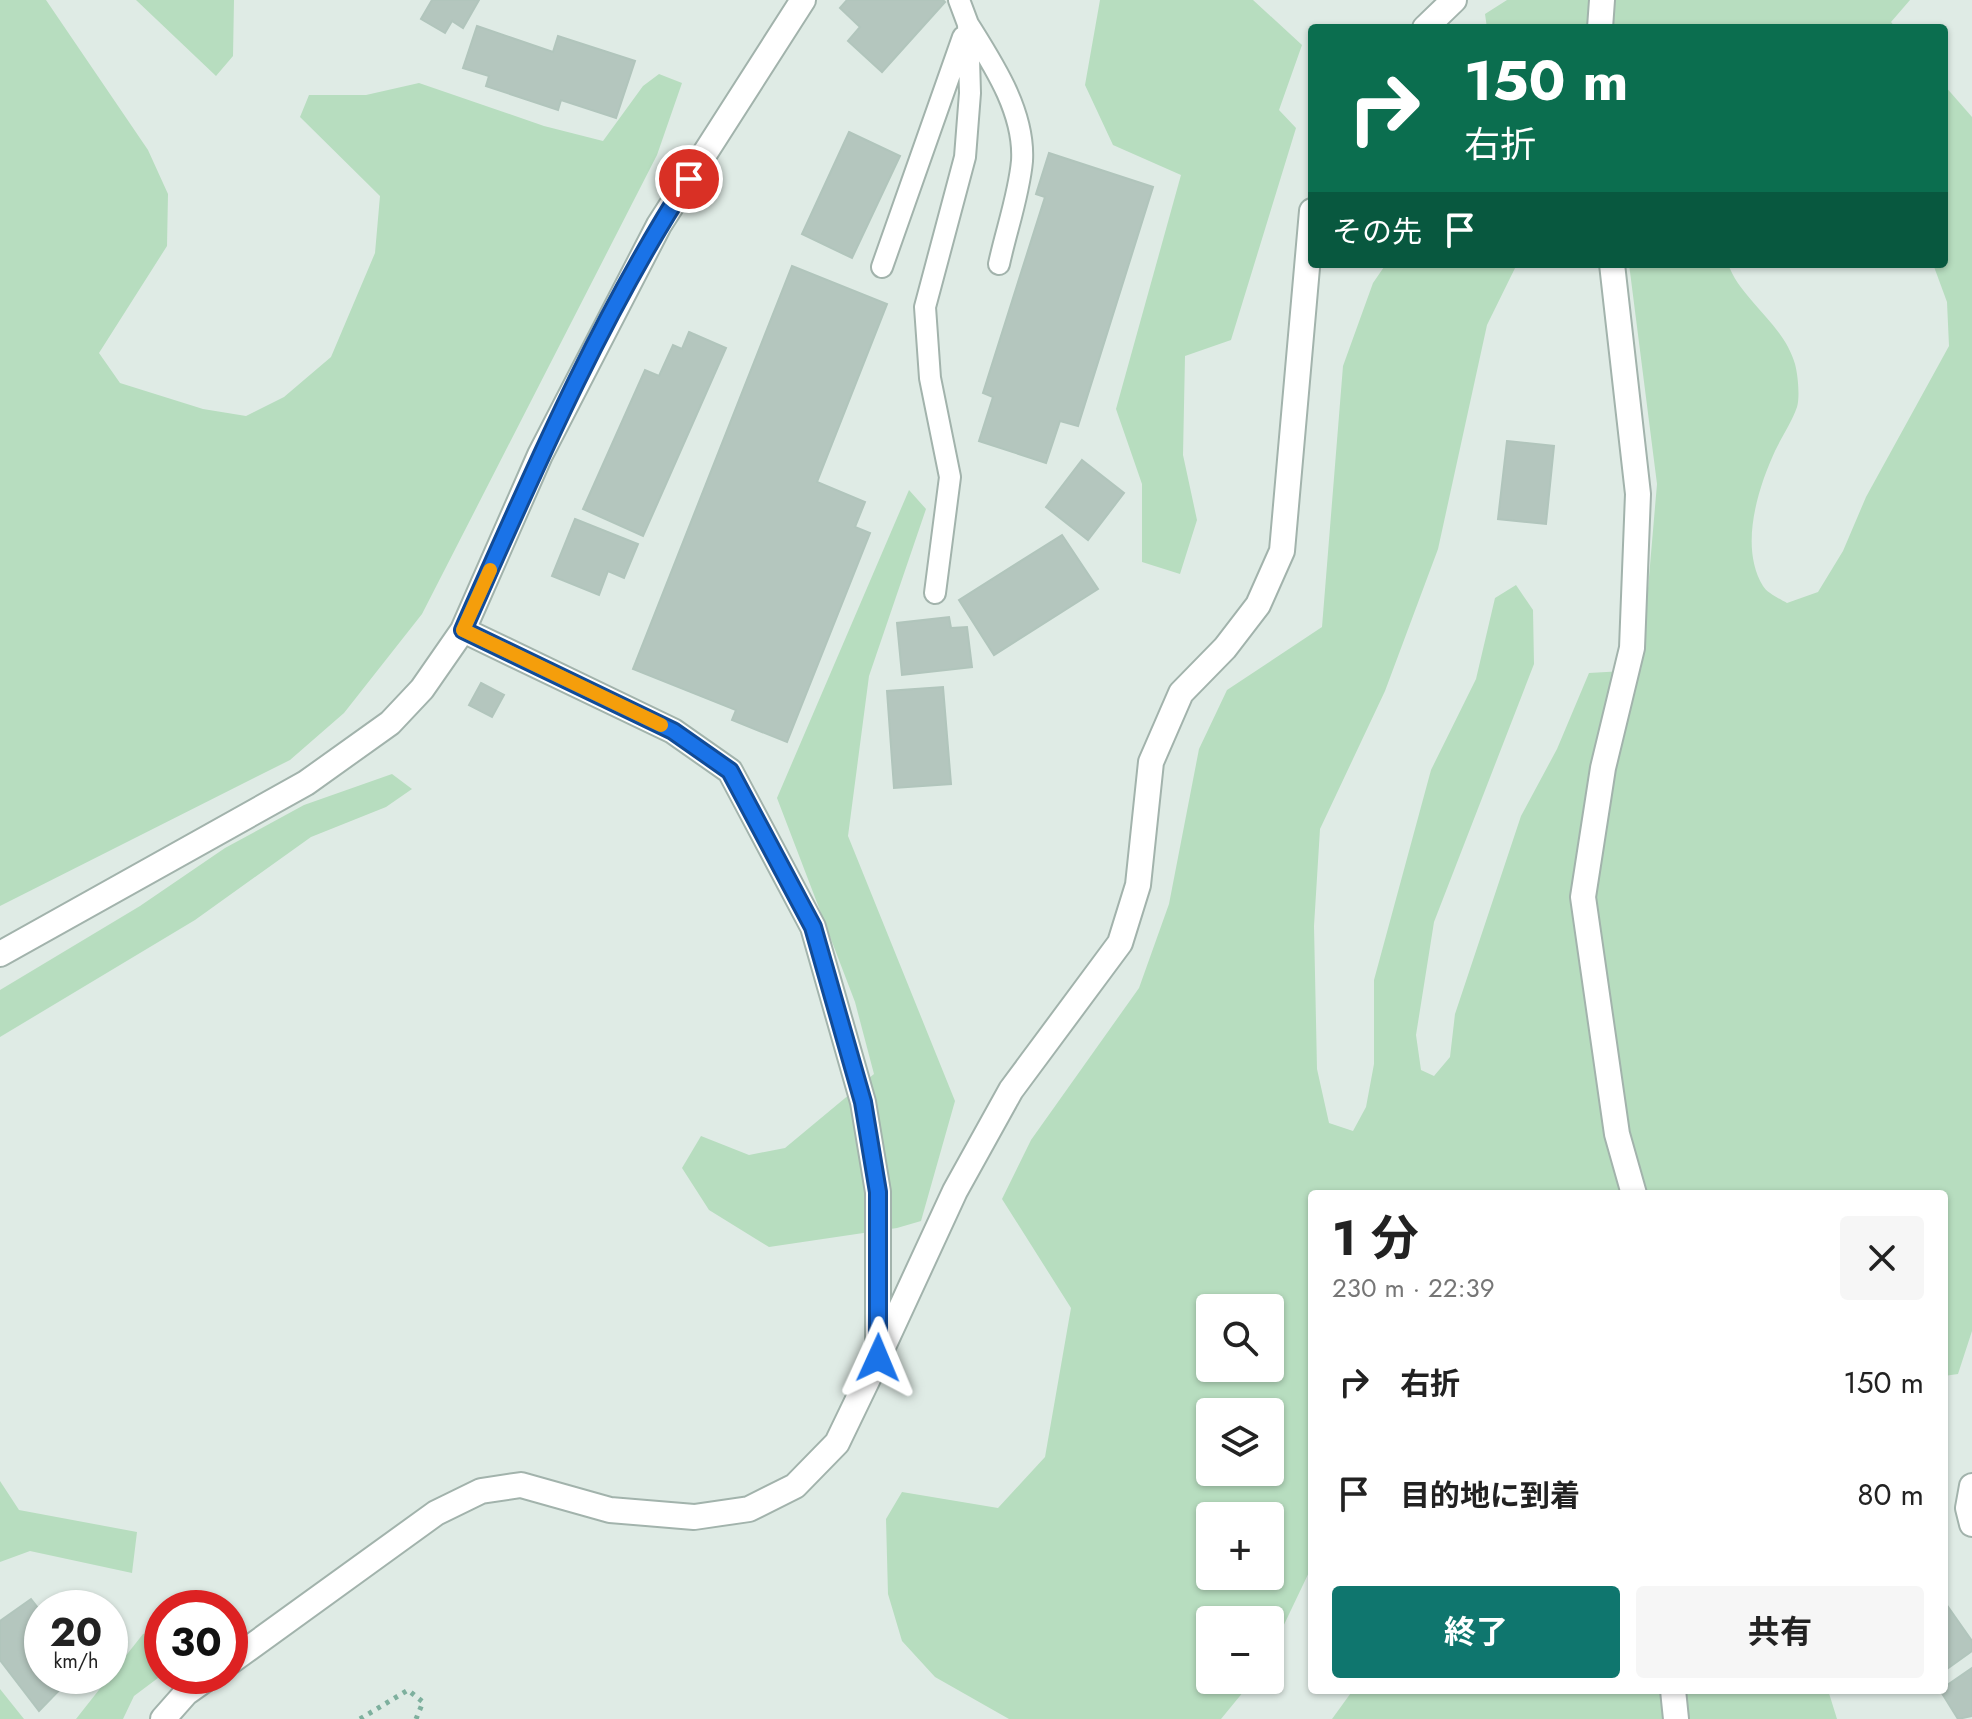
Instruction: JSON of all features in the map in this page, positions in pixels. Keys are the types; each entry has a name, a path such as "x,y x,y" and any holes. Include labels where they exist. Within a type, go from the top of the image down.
{"street":[{"path":"0,954 306,783 390,723 422,689 463,630 540,455 659,225 803,0"},
{"path":"1429,24 1454,0"},
{"path":"1600,24 1602,0"},
{"path":"248,1649 436,1513 481,1491 521,1485 610,1510 694,1517 749,1509 795,1486 837,1443 955,1191 1011,1090 1120,943 1138,885 1151,762 1181,693 1225,648 1258,605 1282,551 1308,256"},
{"path":"1612,268 1638,494 1632,648 1603,768 1583,897 1617,1134 1633,1190"},
{"path":"463,630 673,731 730,771 813,927 863,1102 878,1192 878,1358"},
{"path":"1972,1486 1968,1508 1972,1524"},
{"path":"163,1719 185,1694"},
{"path":"1673,1694 1676,1719"}],"lane":[{"path":"959,0 968,24 1000,75 1012,105 1022,160 999,264"},
{"path":"882,267 968,24"},
{"path":"935,593 950,477 930,378 925,307 965,157 970,93 968,24"}],"path":[{"path":"360,1719 408,1690 423,1702 416,1719"}],"green space":[{"path":"0,0 46,0 148,150 168,194 167,246 99,353 120,383 203,409 246,416 284,397 331,357 375,253 380,196 300,117 309,95 366,95 419,83 544,126 603,141 643,86 659,74 682,83 657,155 422,614 344,713 290,760 0,906"},
{"path":"136,0 234,0 233,56 216,76"},
{"path":"1100,0 1253,0 1302,45 1279,110 1296,128 1231,340 1185,356 1183,455 1197,520 1180,574 1142,562 1142,484 1116,409 1181,175 1113,145 1085,85"},
{"path":"1507,0 1910,0 1891,22 1893,24 1486,24 1485,14"},
{"path":"1948,90 1972,117 1972,1331 1958,1374 1948,1375 1948,1190 1308,1190 1308,1574 1284,1625 1284,1606 1196,1606 1196,1694 1242,1694 1221,1719 1009,1719 935,1677 902,1641 888,1594 886,1519 902,1492 998,1508 1045,1457 1071,1308 1002,1199 1031,1140 1139,988 1169,904 1199,749 1227,690 1322,627 1343,366 1373,283 1383,268 1515,268 1487,325 1438,549 1385,691 1320,829 1314,926 1317,1069 1329,1123 1353,1131 1366,1107 1374,1064 1374,980 1431,770 1476,679 1495,598 1516,585 1533,610 1534,664 1434,922 1416,1035 1421,1070 1434,1076 1450,1057 1455,1014 1521,816 1557,749 1589,673 1641,670 1657,484 1630,268 1730,268 1742,289 1789,349 1797,374 1798,403 1763,482 1752,536 1752,554 1763,586 1787,603 1818,592 1843,551 1866,497 1949,346 1947,302 1934,268 1948,268"},
{"path":"909,490 926,509 869,676 848,836 955,1101 921,1221 897,1228 769,1247 709,1210 682,1168 701,1136 749,1155 785,1148 874,1074 855,1002 777,798"},
{"path":"392,774 412,789 386,807 311,837 195,920 0,1037 0,990 140,906 225,848 304,805"},
{"path":"0,1481 19,1510 137,1532 132,1573 30,1551 0,1562"},
{"path":"143,1634 144,1688 134,1696 123,1719 76,1719 96,1694 128,1694 128,1653"},
{"path":"0,1689 24,1719 0,1719"},
{"path":"1350,1694 1829,1694 1837,1719 1332,1719"}],"building":[{"path":"432,0 479,0 463,28 452,21 445,33 421,19"},
{"path":"847,0 945,2 882,72 848,41 860,27 840,8"},
{"path":"477,26 553,52 558,36 635,61 616,118 561,100 558,110 486,86 489,76 463,68"},
{"path":"849,132 900,156 852,258 802,234"},
{"path":"1049,153 1153,187 1078,426 1060,421 1046,463 979,441 993,397 983,393 1045,197 1036,194"},
{"path":"792,266 887,304 817,482 865,502 855,527 870,533 787,742 732,720 736,710 633,669"},
{"path":"689,332 726,348 643,536 583,509 645,370 659,376 673,345 682,349"},
{"path":"1507,441 1554,446 1546,524 1498,519"},
{"path":"1082,460 1124,493 1088,540 1046,507"},
{"path":"575,519 638,544 624,578 608,571 599,595 552,576"},
{"path":"1062,535 1098,589 994,655 959,600"},
{"path":"949,617 951,628 967,627 972,667 902,675 897,623"},
{"path":"481,683 504,695 492,717 469,705"},
{"path":"943,687 951,784 894,788 887,691"},
{"path":"24,1604 24,1691 0,1660 0,1621"},
{"path":"1948,1607 1972,1641 1972,1651 1948,1668"},
{"path":"1972,1668 1972,1716 1958,1719 1942,1694 1948,1694 1948,1684"},
{"path":"26,1694 56,1694 39,1711"}],"slow traffic":[{"path":"490,570 463,630 661,725"}],"route":[{"path":"689,179 659,225 540,455 463,630 673,731 730,771 813,927 863,1102 878,1192 878,1358"}]}
